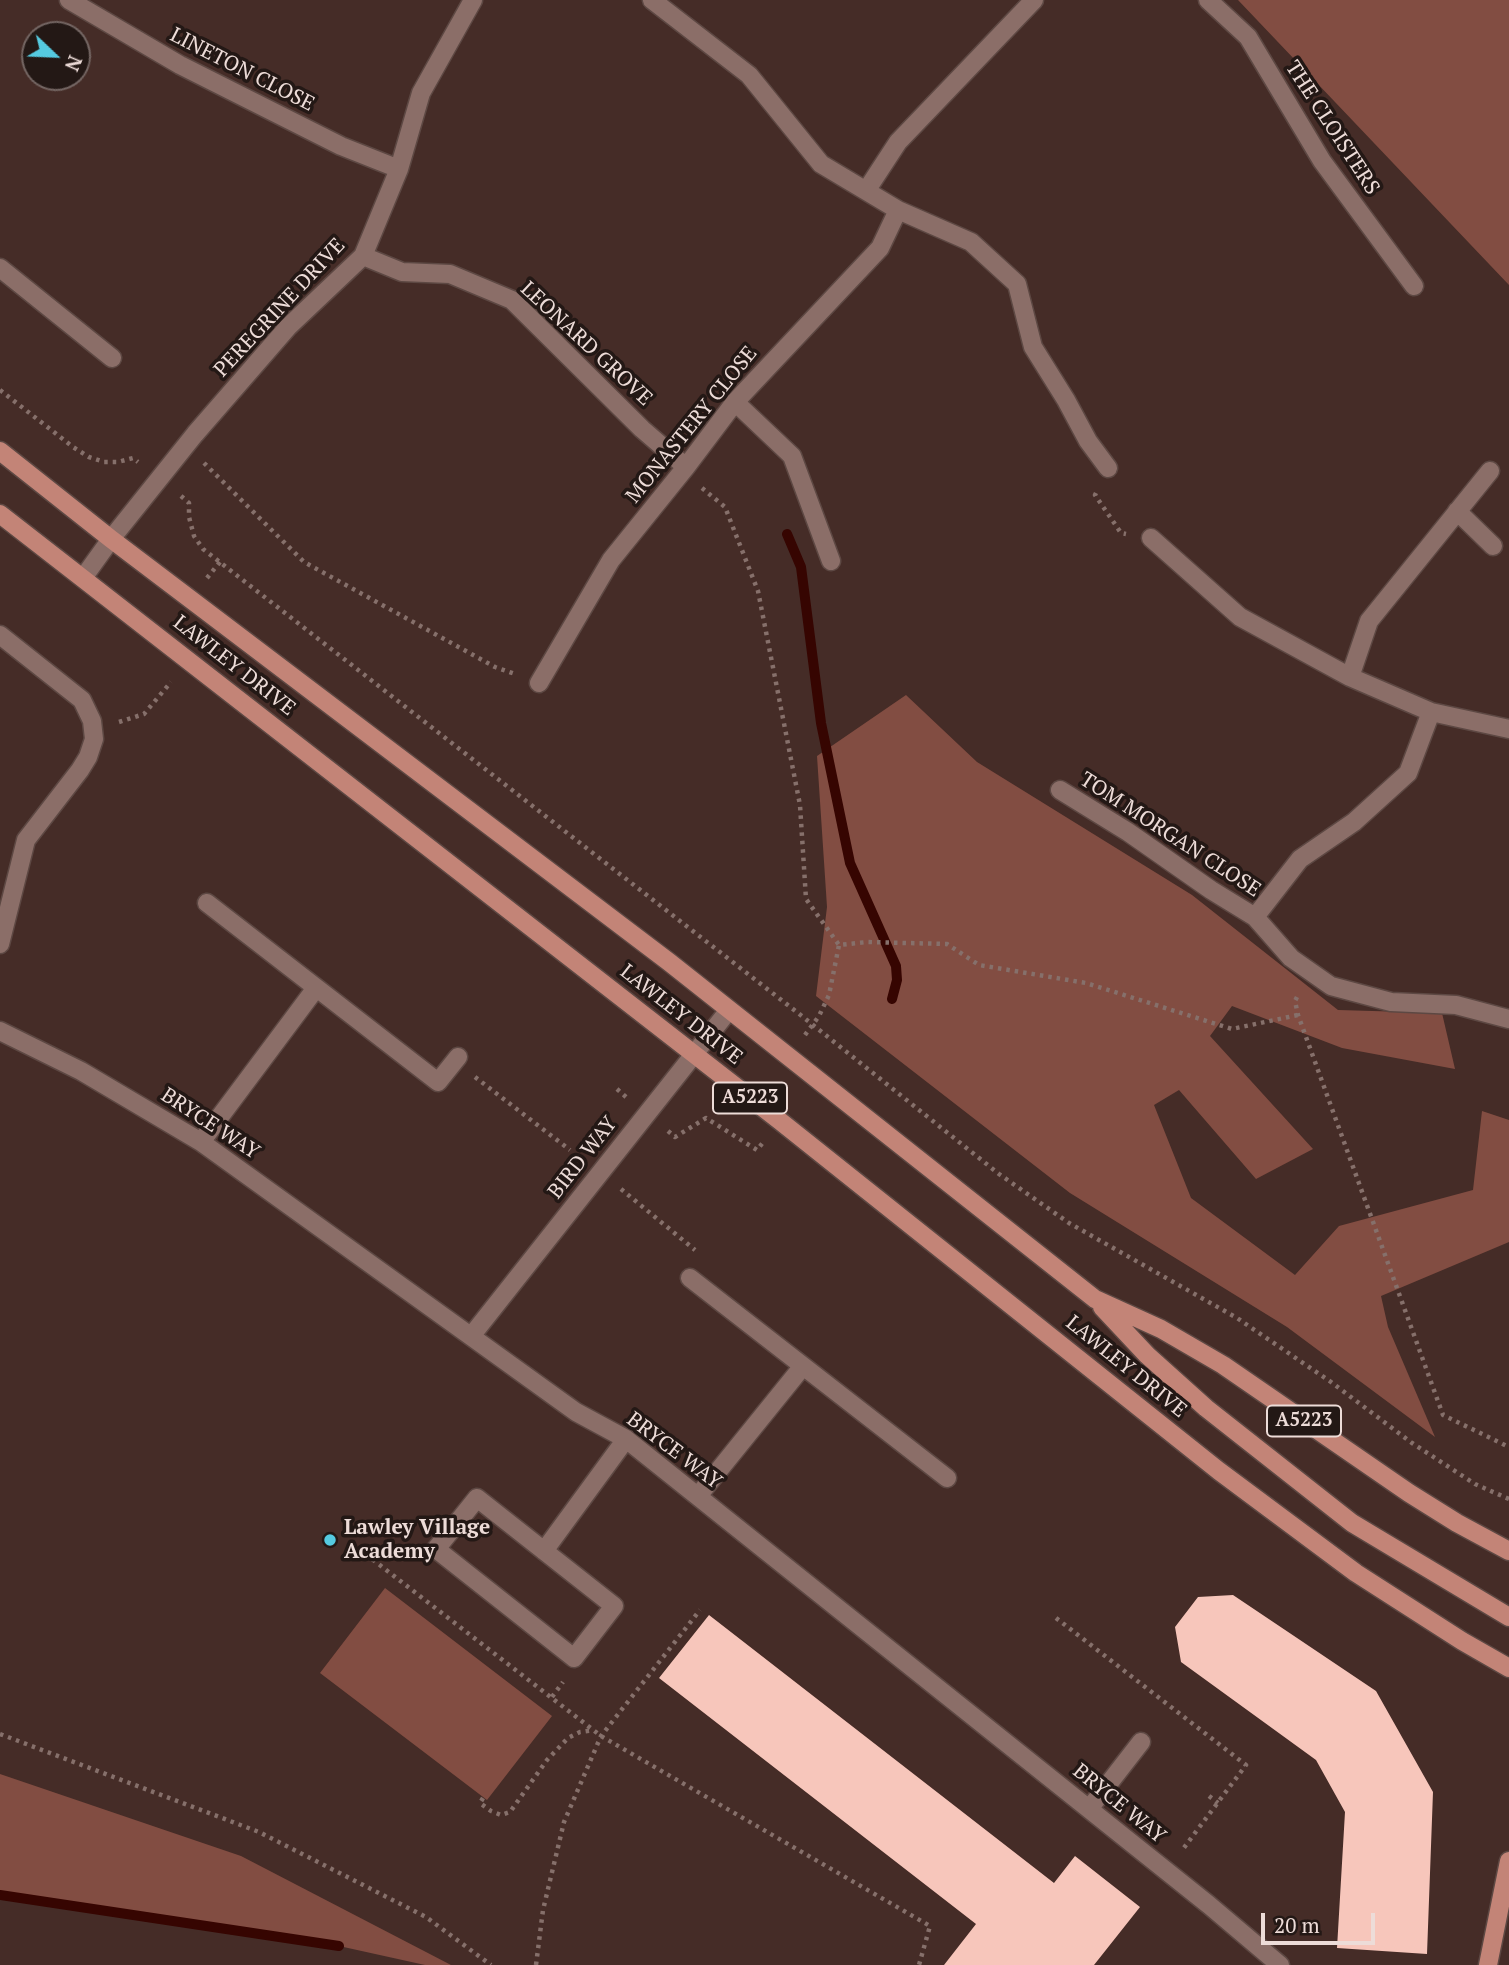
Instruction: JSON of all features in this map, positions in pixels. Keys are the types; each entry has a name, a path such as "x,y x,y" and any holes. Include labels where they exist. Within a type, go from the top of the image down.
{"main road":[{"name":"LAWLEY DRIVE","path":"0,451 111,539 729,1010 1095,1299 1161,1329 1223,1365 1409,1493 1457,1524 1509,1551"},
{"name":"LAWLEY DRIVE","path":"0,514 694,1054 1219,1471 1356,1573 1462,1642 1509,1668"},
{"path":"1095,1299 1147,1355 1206,1408 1353,1523 1509,1617"},
{"path":"1488,1965 1509,1861"}],"street":[{"name":"LINETON CLOSE","path":"69,0 193,72 341,146 399,169"},
{"name":"PEREGRINE DRIVE","path":"83,578 185,447 288,327 363,256 399,169 421,93 473,0"},
{"path":"652,0 749,75 821,164 898,210 971,242 1017,284 1033,348 1088,441 1108,468"},
{"path":"866,191 898,142 1034,0"},
{"name":"THE CLOISTERS","path":"1208,0 1248,37 1322,161 1414,286"},
{"name":"MONASTERY CLOSE","path":"539,683 611,560 735,402 880,247 898,210"},
{"name":"LEONARD GROVE","path":"363,256 402,272 450,274 512,300 684,470"},
{"path":"0,268 112,358"},
{"path":"735,402 792,456 831,561"},
{"path":"1350,677 1368,621 1490,471"},
{"path":"1457,510 1493,546"},
{"path":"1151,538 1240,617 1350,677 1432,712 1509,729"},
{"path":"0,635 82,700 94,730 89,757 26,840 0,944"},
{"name":"TOM MORGAN CLOSE","path":"1255,917 1300,859 1354,822 1408,773 1432,712"},
{"name":"TOM MORGAN CLOSE","path":"1060,790 1255,917 1292,958 1331,986 1391,1002 1456,1005 1509,1019"},
{"path":"207,903 438,1082 456,1059"},
{"path":"201,1142 316,988"},
{"name":"BIRD WAY","path":"472,1335 729,1010"},
{"name":"BRYCE WAY","path":"0,1031 80,1071 201,1142 576,1412 626,1439 1280,1965"},
{"path":"690,1278 947,1478"},
{"path":"698,1496 803,1366"},
{"path":"544,1551 626,1439"},
{"path":"477,1498 544,1551 614,1606 573,1658 436,1549 477,1498"},
{"path":"1089,1809 1141,1742"}],"path":[{"path":"0,390 89,457 104,462 133,458"},
{"path":"185,447 214,470 304,562 495,667 539,683"},
{"path":"1108,468 1095,495 1121,533 1151,538"},
{"path":"684,470 725,507 758,591 800,805 806,899 839,945 829,995 813,1025"},
{"path":"189,503 194,536 204,549 813,1025 999,1174 1069,1223 1237,1318 1331,1382 1412,1443 1475,1484 1509,1499"},
{"path":"94,730 144,714 156,701"},
{"path":"839,945 867,942 947,944 979,965 1086,983 1232,1029 1298,1014"},
{"path":"1309,970 1296,1001 1298,1014 1443,1415 1509,1447"},
{"path":"456,1059 570,1150"},
{"path":"675,1137 706,1118 757,1150"},
{"path":"620,1188 706,1259 690,1278"},
{"path":"359,1549 601,1736 930,1927 919,1965"},
{"path":"536,1965 543,1910 564,1822 601,1736 700,1610"},
{"path":"1056,1618 1246,1765 1182,1850"},
{"path":"483,1798 480,1803 491,1811 501,1815 510,1812 547,1760 568,1738 580,1732 594,1730"},
{"path":"0,1734 259,1832 426,1917 491,1965"},
{"path":"1209,1796 1218,1803"}],"shaded area":[{"path":"1238,0 1509,0 1509,285"},
{"path":"906,695 977,762 1192,895 1338,1010 1442,1013 1455,1069 1342,1048 1232,1006 1210,1036 1313,1149 1256,1179 1179,1090 1154,1105 1191,1198 1295,1275 1339,1226 1473,1190 1482,1111 1509,1120 1509,1242 1381,1296 1388,1327 1435,1437 1287,1327 1070,1193 816,996 827,907 817,756"},
{"path":"385,1588 552,1716 487,1800 320,1673"},
{"path":"0,1774 241,1856 451,1965 425,1965 339,1946 0,1895"}],"building":[{"path":"1233,1595 1376,1691 1433,1792 1427,1954 1337,1948 1345,1812 1316,1760 1181,1662 1175,1627 1198,1597"},
{"path":"709,1615 1054,1883 1075,1856 1140,1907 1094,1965 944,1965 976,1924 659,1678"}],"waterway":[{"path":"787,534 801,567 821,723 850,863 896,966 897,980 892,999"},
{"path":"0,1895 339,1946"}],"place":[{"name":"Lawley Village Academy","path":"330,1540"}]}
